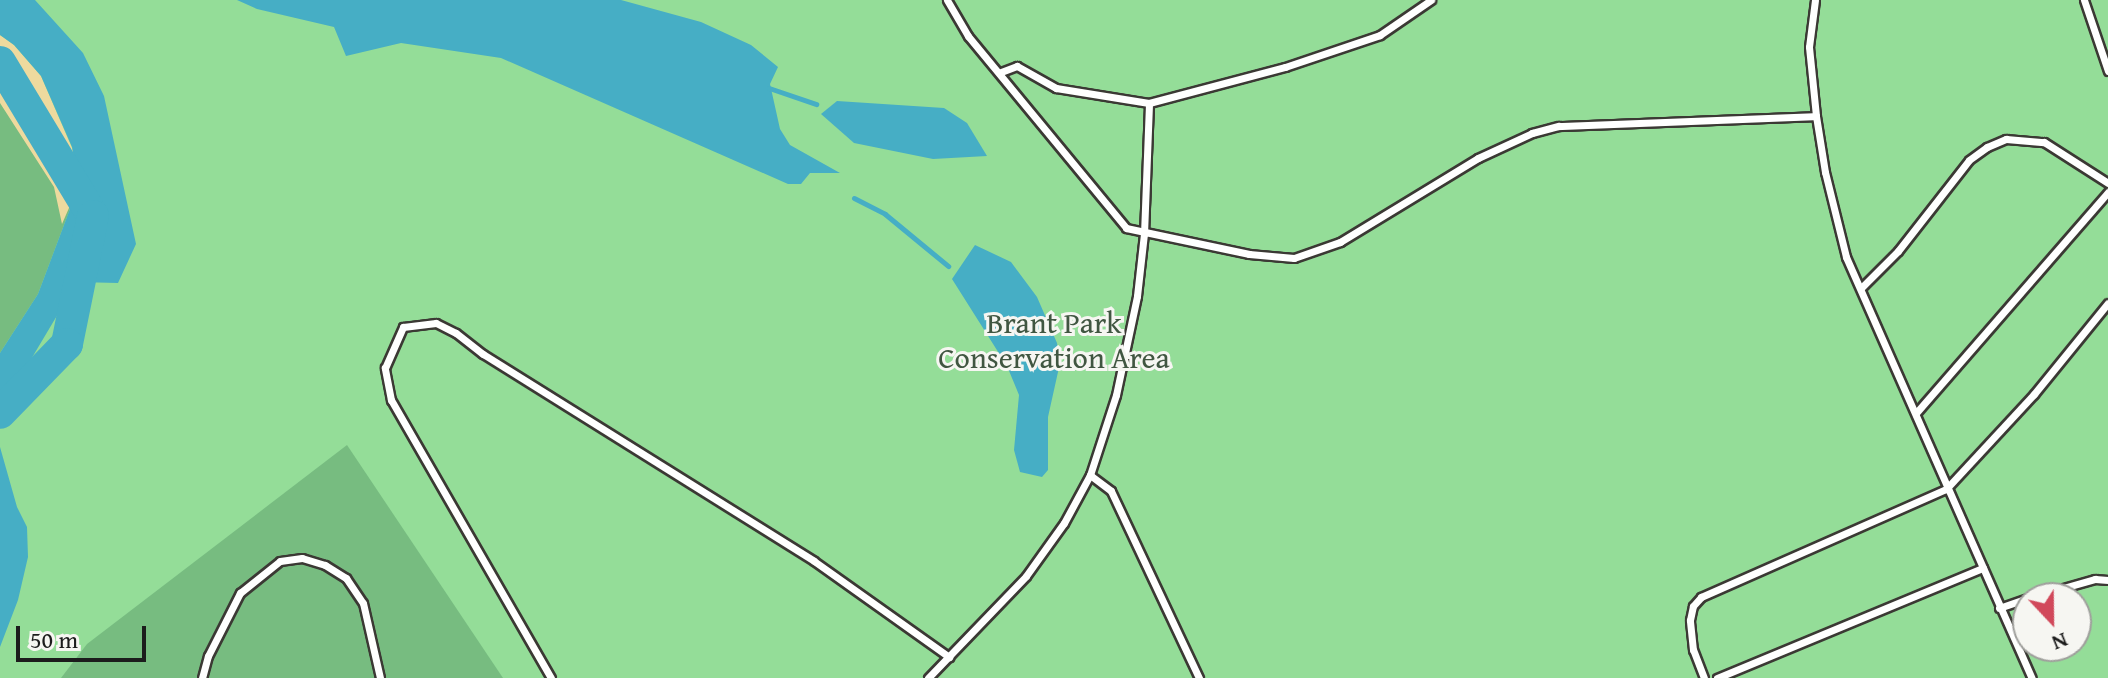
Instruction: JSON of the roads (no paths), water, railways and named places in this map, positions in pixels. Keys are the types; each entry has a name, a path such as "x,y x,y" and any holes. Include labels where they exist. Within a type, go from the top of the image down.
{"lane":[{"path":"947,0 968,36 1001,72 1126,228 1249,254 1294,258 1340,242 1510,142 1559,126 1816,116"},
{"path":"1001,72 1017,66 1056,88 1149,103 1285,67 1380,35 1431,0"},
{"path":"1816,0 1809,47 1816,116 1825,172 1846,257 2032,678"},
{"path":"2084,0 2105,52 2108,71"},
{"path":"928,678 1026,576 1064,523 1090,475 1129,343 1144,234 1149,103"},
{"path":"1861,288 1898,251 1969,160 1987,147 2006,139 2044,142 2108,183"},
{"path":"1916,413 2108,192"},
{"path":"1704,678 1693,650 1690,620 1693,606 1701,597 1946,489 2034,394 2108,303"},
{"path":"551,678 391,400 385,368 403,327 436,323 456,333 483,354 814,561 949,657"},
{"path":"1090,475 1111,491 1199,678"},
{"path":"202,678 208,656 240,593 280,561 302,558 325,565 346,578 363,603 380,678"},
{"path":"1717,678 1983,568"},
{"path":"2084,582 2108,580"},
{"path":"1999,608 2012,604"}],"water":[{"path":"0,0 35,0 83,53 104,96 136,244 118,283 77,282 5,403 0,422 0,353 38,294 79,185 72,147 41,76 14,45 0,35"},
{"path":"237,0 621,0 701,22 751,45 778,67 770,84 780,129 790,145 840,173 810,173 801,184 788,184 501,58 401,43 346,56 334,27 257,9"},
{"path":"837,101 944,108 967,123 987,156 933,159 854,143 821,114"},
{"path":"975,245 1011,262 1037,297 1057,343 1060,363 1048,417 1048,470 1042,477 1020,472 1014,450 1019,395 1007,366 952,279"},
{"path":"0,447 17,507 27,527 28,557 18,600 0,647"}],"waterway":[{"path":"0,62 93,216 67,344 0,413"},
{"path":"769,88 816,104"},
{"path":"854,198 885,214 948,266"}],"park label":[{"name":"Brant Park Conservation Area","path":"1054,339"}]}
